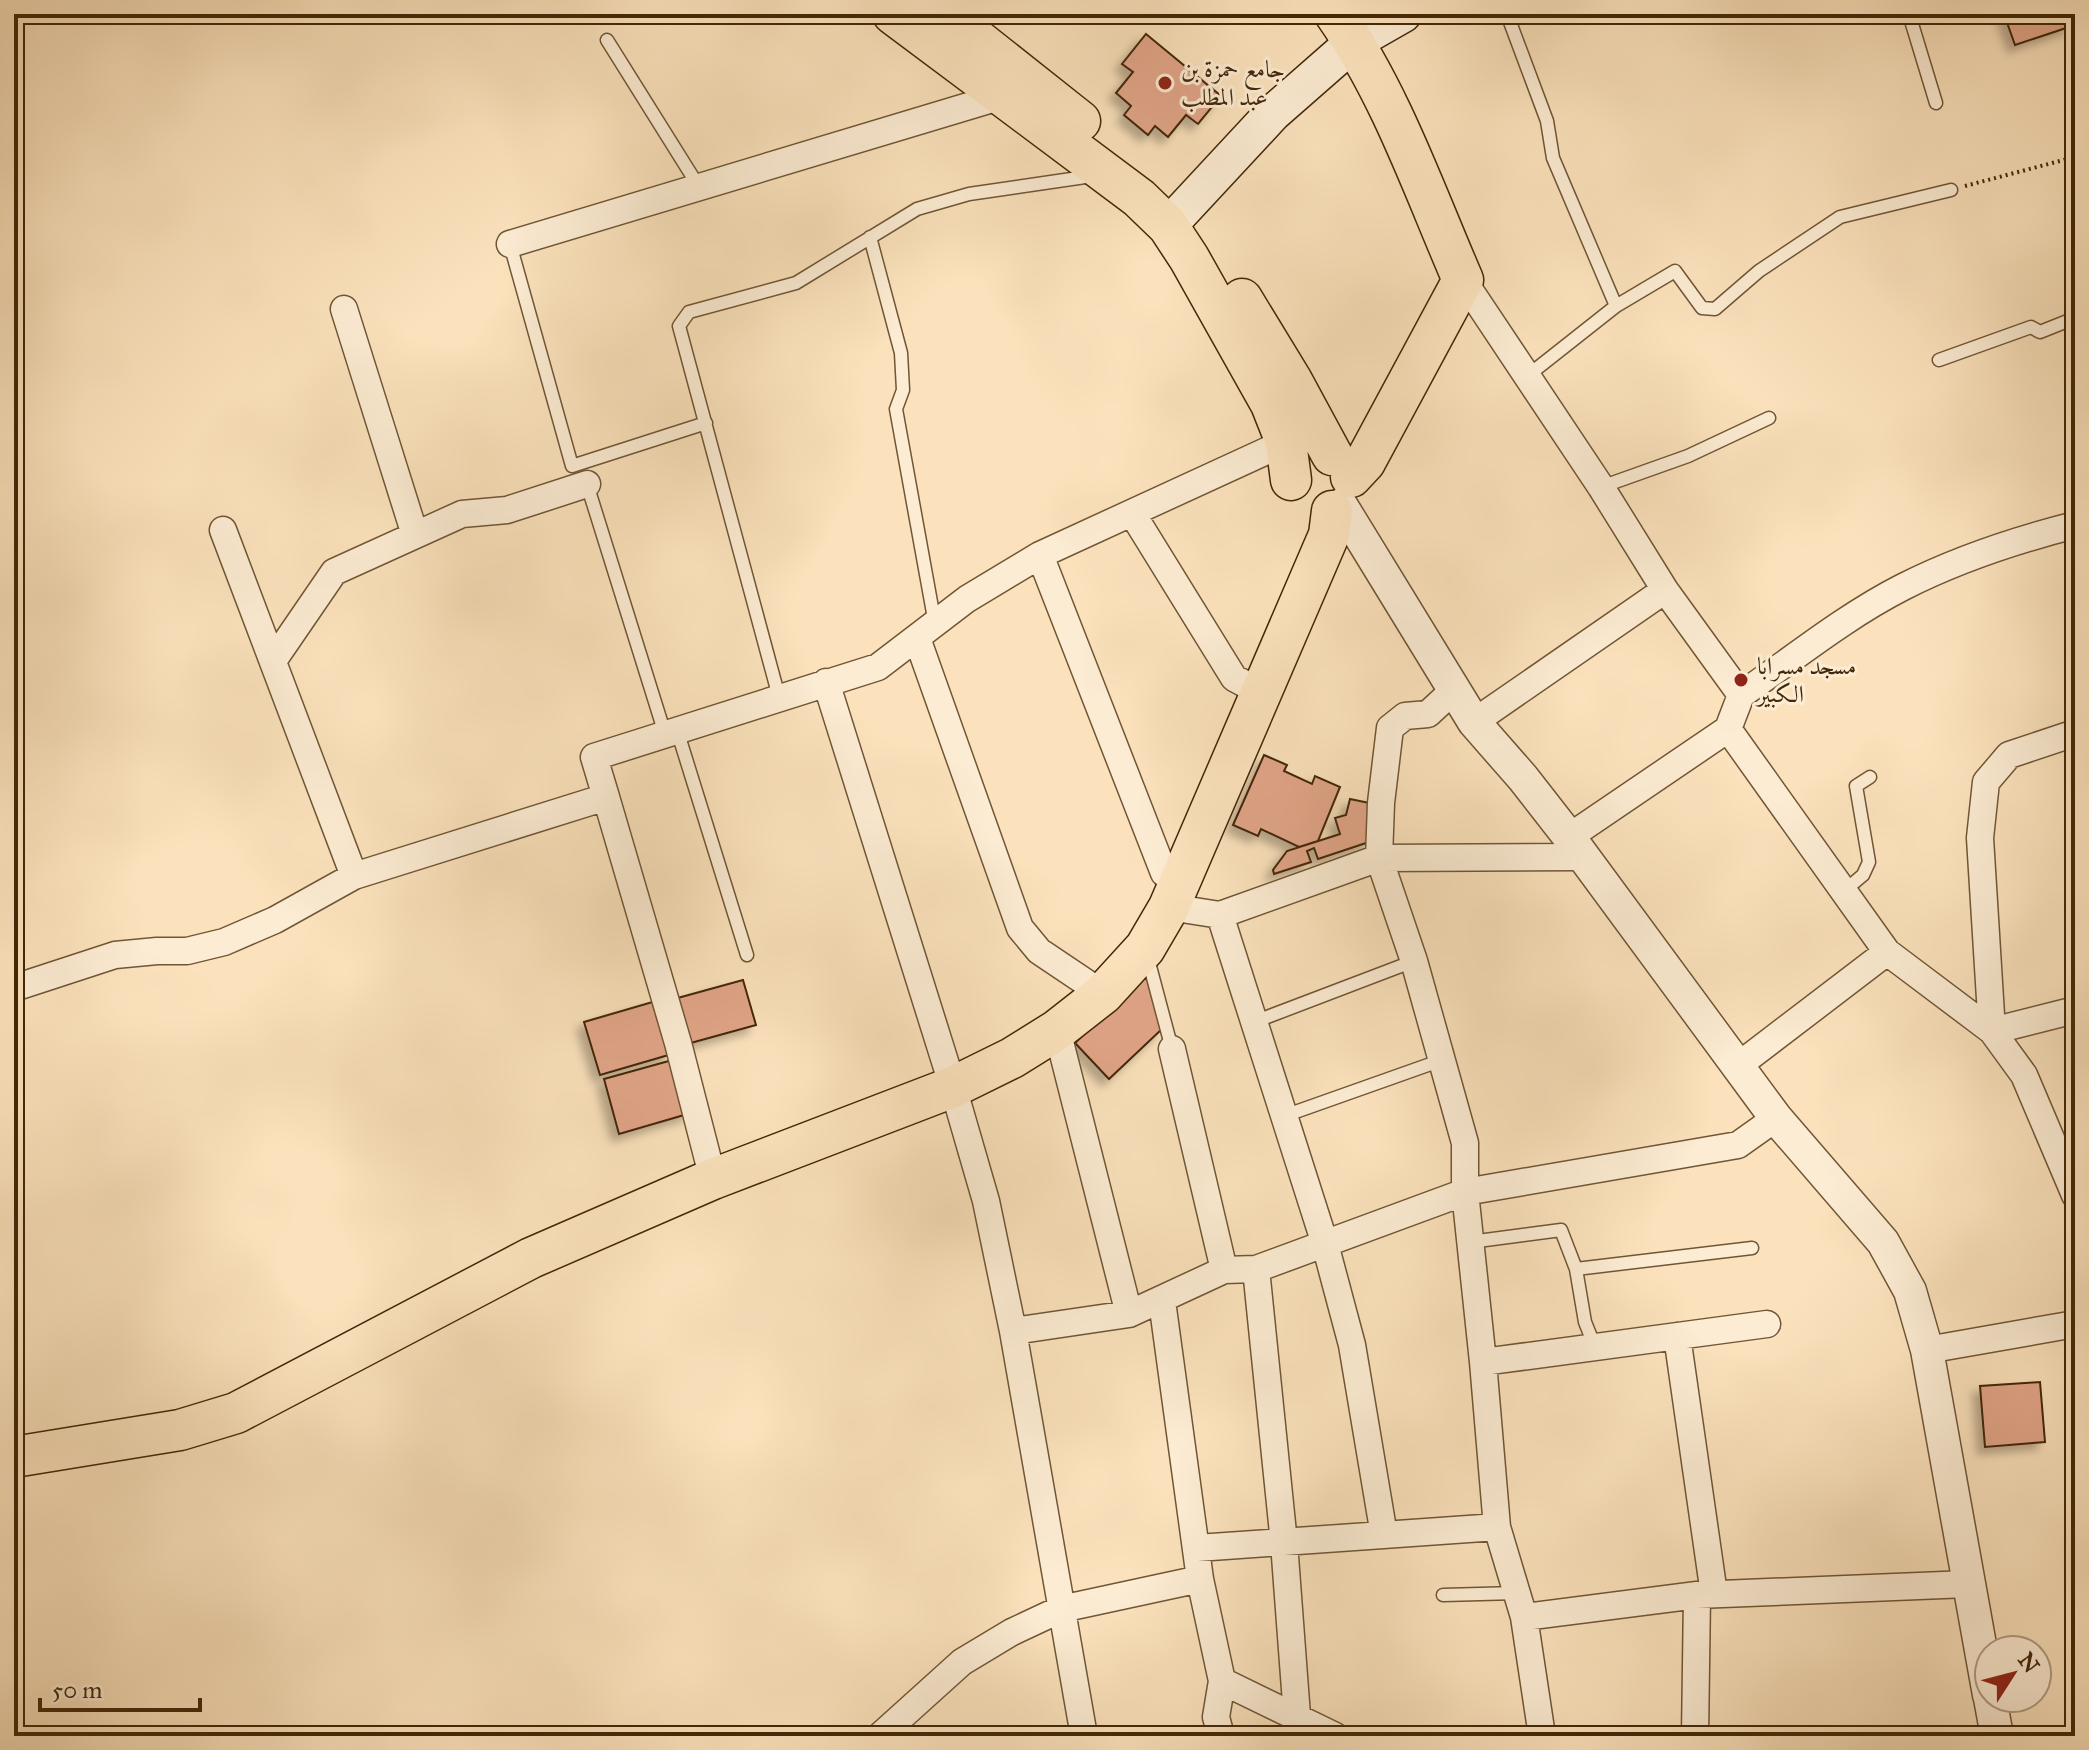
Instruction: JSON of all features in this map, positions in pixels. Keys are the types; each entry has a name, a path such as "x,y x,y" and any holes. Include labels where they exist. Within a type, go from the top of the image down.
{"main road":[{"path":"893,14 1139,198 1177,218 1189,258 1271,404 1296,499 1303,507 1322,513 1339,487 1365,462 1463,280 1380,88 1344,28"},
{"path":"14,1457 180,1430 236,1413 531,1258 713,1179 953,1087 1012,1058 1057,1030 1103,994 1145,948 1174,896 1329,535 1339,487 1292,381 1143,170 945,14"},
{"path":"1177,218 1273,113 1344,28 1403,14"}],"street":[{"path":"510,244 1002,96"},
{"path":"1463,280 1601,487 1665,590 1741,695"},
{"path":"344,309 415,535"},
{"path":"713,1179 678,1043 594,757 878,667 967,599 1040,555 1132,513 1288,461"},
{"path":"273,661 334,572 462,514 507,510 584,473"},
{"path":"1339,487 1474,722 1523,778 1576,847 1776,1118 1883,1242 1910,1291 1927,1350 1977,1634"},
{"path":"1132,513 1234,678 1262,693"},
{"path":"1040,555 1174,896 1220,915 1379,858 1576,847 1728,729 1741,695 1850,619 1904,586 2009,542 2075,525"},
{"path":"223,530 354,876"},
{"path":"1474,722 1665,590"},
{"path":"926,631 1020,928 1039,951 1103,994"},
{"path":"826,682 986,1201 1013,1331 1084,1736"},
{"path":"1455,689 1428,714 1405,716 1390,728 1381,803 1379,858 1414,961 1465,1143 1465,1192 1497,1527 1521,1605 1542,1736"},
{"path":"1728,729 1887,952 1992,1031 2024,1075 2075,1195"},
{"path":"1992,1031 1980,838 1986,782 2009,755 2075,733"},
{"path":"14,988 115,955 187,951 224,942 275,920 354,876 606,797"},
{"path":"1220,915 1325,1244 1352,1345 1384,1535"},
{"path":"1739,1065 1887,952"},
{"path":"1992,1031 2075,1010"},
{"path":"1057,1030 1129,1314"},
{"path":"1172,1049 1224,1270"},
{"path":"1013,1331 1129,1314 1224,1270 1256,1269 1465,1192 1738,1145 1776,1118"},
{"path":"1256,1269 1284,1543 1297,1716"},
{"path":"1162,1301 1200,1579 1222,1681 1216,1717 1221,1736"},
{"path":"1483,1362 1767,1324"},
{"path":"1927,1350 2075,1324"},
{"path":"1677,1336 1705,1595 1695,1736"},
{"path":"1197,1548 1497,1527"},
{"path":"880,1736 962,1662 1012,1632 1061,1609 1200,1579"},
{"path":"1521,1605 1968,1584"},
{"path":"1222,1681 1335,1736"},
{"path":"1993,1714 1997,1736"}],"lane":[{"path":"1507,14 1547,121 1553,158 1616,306"},
{"path":"1909,14 1936,103"},
{"path":"607,40 699,187"},
{"path":"779,697 679,326 689,312 796,283 917,209 969,194 1108,174"},
{"path":"1526,377 1616,306 1675,271 1702,308 1715,309 1759,271 1840,217 1951,190"},
{"path":"870,237 901,353 903,390 896,409 926,631"},
{"path":"510,244 572,466 584,473 747,955"},
{"path":"1939,360 2031,327 2040,332 2075,318"},
{"path":"1601,487 1688,456 1769,418"},
{"path":"584,473 706,423"},
{"path":"1844,891 1863,875 1869,862 1856,786 1870,777"},
{"path":"1145,948 1172,1049"},
{"path":"1254,1022 1414,961"},
{"path":"1284,1116 1442,1060"},
{"path":"1470,1242 1561,1230 1576,1269 1585,1322 1595,1347"},
{"path":"1576,1269 1752,1248"},
{"path":"1443,1595 1521,1605"}],"path":[{"path":"1951,190 2075,157"}],"building":[{"path":"2004,14 2068,14 2072,26 2015,45"},
{"name":"جامع حمزة بن عبد المطلب","path":"1146,34 1221,96 1198,124 1186,115 1168,137 1155,126 1148,135 1124,115 1131,106 1116,93 1133,72 1122,64"},
{"path":"1264,755 1287,765 1284,771 1312,784 1315,776 1340,787 1318,841 1299,847 1261,829 1258,836 1233,825"},
{"path":"1350,799 1379,805 1371,839 1318,859 1314,848 1307,851 1311,862 1274,874 1273,870 1287,851 1340,834 1335,818 1346,815"},
{"path":"1144,977 1149,982 1162,1029 1109,1079 1075,1043"},
{"path":"743,980 756,1025 687,1044 674,999"},
{"path":"656,1001 672,1054 600,1075 584,1022"},
{"path":"676,1059 691,1113 619,1134 604,1079"},
{"path":"2040,1382 2045,1442 1985,1447 1980,1386"}],"place":[{"name":"جامع حمزة بن عبد المطلب","path":"1165,83"},
{"name":"مسجد مسرابا الكبير","path":"1741,680"}]}
